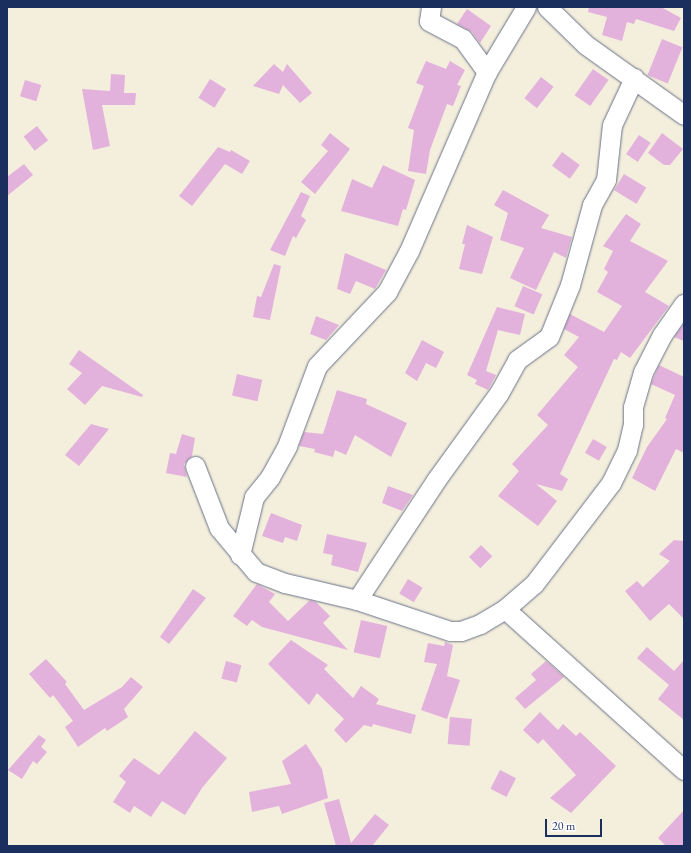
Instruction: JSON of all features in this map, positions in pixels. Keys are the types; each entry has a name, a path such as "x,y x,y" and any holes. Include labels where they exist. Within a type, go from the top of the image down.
{"street":[{"path":"431,7 429,21 463,39 486,72"},
{"path":"240,555 254,497 270,478 287,446 317,366 387,292 409,251 486,72 526,7"},
{"path":"547,7 586,45 684,115"},
{"path":"358,600 436,480 499,393 517,360 550,337 570,285 592,205 606,180 612,125 634,78"},
{"path":"195,466 219,528 249,566 266,577 358,600 450,631 461,631 480,624 505,609 534,584 611,483 627,450 633,425 633,407 643,372 662,335 684,304"},
{"path":"505,609 684,770"}],"building":[{"path":"589,7 661,7 681,18 674,31 636,19 634,24 627,22 622,41 602,35 607,17 588,12"},
{"path":"467,9 491,26 480,43 472,32 457,24"},
{"path":"662,39 682,47 668,83 647,75"},
{"path":"426,61 446,69 450,61 465,70 457,85 461,86 453,106 447,104 430,150 426,174 408,171 414,130 408,128 424,86 416,83"},
{"path":"274,64 283,72 287,64 312,93 300,103 283,85 279,94 253,86"},
{"path":"593,69 609,80 590,106 575,95"},
{"path":"111,74 125,75 124,93 136,93 135,105 102,105 110,146 93,150 82,89 110,91"},
{"path":"541,77 554,87 537,108 524,98"},
{"path":"210,79 226,89 214,108 198,98"},
{"path":"25,80 41,85 36,101 20,96"},
{"path":"37,126 48,140 35,151 24,136"},
{"path":"330,133 350,149 315,194 301,182 328,151 321,145"},
{"path":"662,133 683,149 670,165 664,165 648,153"},
{"path":"639,135 651,143 638,162 626,154"},
{"path":"218,147 230,152 231,150 250,161 242,174 225,164 192,206 179,196"},
{"path":"562,152 580,165 570,179 552,166"},
{"path":"24,164 33,175 7,196 7,177"},
{"path":"383,165 415,180 406,210 403,209 398,226 341,211 352,179 372,188"},
{"path":"624,174 646,187 637,204 614,190"},
{"path":"503,190 549,215 541,228 572,237 566,258 554,252 536,290 510,278 524,248 500,240 508,213 494,205"},
{"path":"301,192 310,196 301,216 306,220 296,238 293,236 285,256 270,250"},
{"path":"626,214 641,224 630,241 668,261 645,292 669,306 630,358 621,352 617,360 614,359 560,474 568,479 562,491 536,484 557,501 538,526 498,496 519,471 512,464 548,425 537,415 578,367 564,355 579,337 564,329 570,314 604,332 622,306 597,292 608,272 604,269 613,251 603,246"},
{"path":"467,225 493,237 482,274 459,269 465,244 462,244"},
{"path":"345,253 386,270 375,289 356,281 350,294 337,289"},
{"path":"274,264 281,266 270,320 253,317 257,296 261,297"},
{"path":"523,286 542,294 534,314 514,306"},
{"path":"497,307 525,314 520,335 498,330 486,371 496,375 488,390 475,384 477,380 467,375"},
{"path":"316,316 339,325 326,340 310,334"},
{"path":"684,323 684,341 674,337"},
{"path":"422,340 444,352 436,368 426,363 417,381 405,373"},
{"path":"79,350 143,395 142,397 102,386 85,405 67,389 82,373 69,364"},
{"path":"659,365 684,377 684,453 676,449 655,491 632,478 647,447 667,419 665,418 675,395 651,384"},
{"path":"237,374 262,380 257,401 232,395"},
{"path":"337,390 367,399 366,404 407,423 391,457 355,435 346,455 335,450 333,457 314,452 315,449 299,446 304,432 323,434"},
{"path":"91,424 109,429 79,466 65,455"},
{"path":"182,434 195,438 192,456 184,464 187,477 166,473 170,453 176,454"},
{"path":"593,439 607,447 599,461 585,453"},
{"path":"388,486 413,495 402,511 382,503"},
{"path":"271,513 302,525 297,541 285,537 283,543 262,536"},
{"path":"327,534 367,543 358,572 331,565 333,555 323,553"},
{"path":"674,540 684,541 684,619 669,604 650,621 625,591 637,581 643,587 670,561 659,554"},
{"path":"481,545 492,556 480,568 469,557"},
{"path":"408,579 423,588 414,602 399,594"},
{"path":"257,584 275,594 269,602 288,621 310,600 316,602 330,616 323,623 348,650 262,627 252,620 247,626 233,616"},
{"path":"193,589 206,598 169,644 160,637"},
{"path":"361,620 387,626 380,658 354,652"},
{"path":"291,640 328,665 324,669 353,698 361,686 379,699 376,704 416,715 411,734 373,724 372,727 364,725 346,743 334,730 344,719 317,693 309,705 268,664"},
{"path":"445,642 453,645 447,676 460,680 447,719 421,710 437,664 424,662 428,643 444,646"},
{"path":"647,647 674,671 684,660 684,720 658,699 669,685 637,658"},
{"path":"46,659 67,682 65,684 84,710 122,687 131,677 143,687 124,709 128,717 107,731 105,728 78,747 65,727 73,721 53,695 50,698 29,674"},
{"path":"226,661 241,665 237,683 221,678"},
{"path":"546,661 564,677 525,709 515,698 536,680 531,674"},
{"path":"540,712 558,730 563,724 576,736 580,732 616,766 571,813 550,798 576,775 543,739 538,744 523,730"},
{"path":"450,717 472,719 470,746 448,744"},
{"path":"195,731 227,758 202,788 185,815 162,801 151,817 134,806 130,813 113,802 126,782 119,776 134,758 159,775"},
{"path":"39,735 46,740 41,747 47,752 37,764 33,761 22,779 8,770"},
{"path":"306,744 322,769 328,798 282,814 279,806 252,812 249,792 291,784 282,761"},
{"path":"500,770 516,778 507,797 490,789"},
{"path":"339,799 351,843 375,814 389,825 372,846 336,846 324,803"},
{"path":"684,810 684,846 666,846 658,838"}]}
